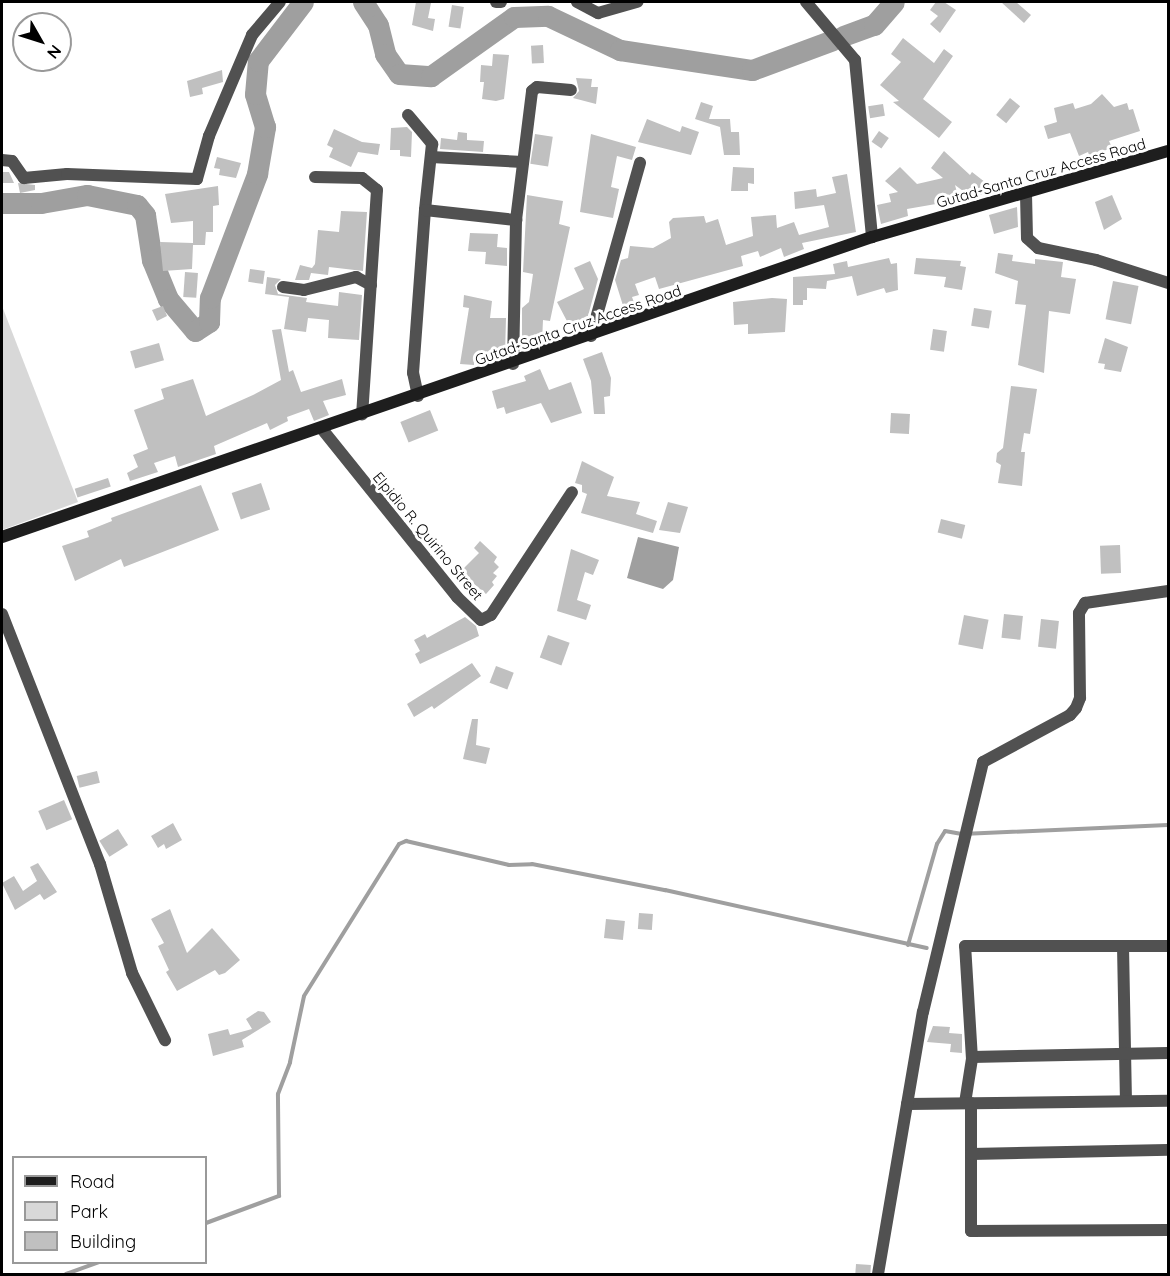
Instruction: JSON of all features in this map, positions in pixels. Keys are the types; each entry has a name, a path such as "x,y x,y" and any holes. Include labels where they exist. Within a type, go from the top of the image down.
{"main road":[{"name":"Gutad-Santa Cruz Access Road","path":"2,537 513,364 872,237 1168,151"}],"street":[{"path":"2,160 12,161 24,178 67,174 196,179 209,136 252,35 280,2"},
{"path":"577,2 598,13 638,2"},
{"path":"806,2 855,60 872,237"},
{"path":"513,364 516,220 532,92 537,87 571,90"},
{"path":"408,114 432,144 413,373 418,396"},
{"path":"431,158 524,162"},
{"path":"591,336 640,163"},
{"path":"315,177 362,178 377,190 362,415"},
{"path":"1026,194 1028,238 1038,248 1096,260 1168,283"},
{"path":"425,210 516,220"},
{"path":"283,287 304,291 356,277 371,285"},
{"name":"Elpidio R. Quirino Street","path":"321,429 457,597 481,620 491,615 572,492"},
{"path":"878,1275 923,1012 966,823 986,759 1070,715 1079,703 1080,607 1091,601 1168,591"},
{"path":"2,614 100,864 132,973 165,1040"},
{"path":"1168,946 964,946 972,1057 968,1103 971,1154 971,1231 1168,1230"},
{"path":"1123,946 1126,1101"},
{"path":"972,1057 1168,1053"},
{"path":"907,1104 1168,1101"},
{"path":"971,1154 1168,1150"}],"green space":[{"path":"2,306 78,502 2,530"}],"shaded area":[{"path":"638,537 679,547 673,580 663,589 627,578"}],"building":[{"path":"416,2 431,3 428,18 435,19 433,31 412,25"},
{"path":"936,2 944,2 956,10 940,33 930,24 938,16 930,10"},
{"path":"1001,2 1016,2 1031,15 1024,23"},
{"path":"452,5 464,7 460,29 449,27"},
{"path":"903,38 934,63 944,49 953,56 923,99 952,122 939,138 893,102 899,101 880,85 901,62 891,54"},
{"path":"543,45 544,63 532,64 531,46"},
{"path":"493,54 509,55 504,99 496,101 482,99 484,82 480,82 481,65 492,66"},
{"path":"222,70 223,82 202,88 203,94 190,97 187,81"},
{"path":"576,78 592,79 591,87 598,87 596,104 573,98 579,91"},
{"path":"1102,94 1114,107 1127,103 1129,110 1133,109 1140,131 1109,141 1112,147 1090,158 1088,152 1079,156 1070,133 1048,139 1044,126 1057,122 1054,108 1073,103 1075,109 1091,104"},
{"path":"1010,98 1020,106 1006,123 996,115"},
{"path":"701,102 713,106 709,119 730,119 731,132 739,132 740,155 724,155 720,127 695,119"},
{"path":"883,104 885,116 870,118 868,106"},
{"path":"647,119 680,132 682,126 699,132 691,155 638,142"},
{"path":"407,127 412,132 411,157 400,156 400,150 390,150 391,128"},
{"path":"334,129 362,142 380,144 378,155 358,152 351,167 329,157 333,148 327,145"},
{"path":"879,131 889,138 881,149 872,142"},
{"path":"458,132 467,133 467,140 484,141 483,152 440,149 441,138 457,140"},
{"path":"535,134 553,137 548,166 530,164"},
{"path":"591,134 636,147 632,160 617,156 611,187 619,189 613,218 580,212"},
{"path":"944,151 970,175 972,172 990,186 984,194 971,197 955,185 959,200 907,209 908,216 881,224 877,205 891,202 889,194 898,192 885,181 900,167 917,184 943,178 931,168"},
{"path":"217,157 241,163 236,178 219,175 220,169 214,168"},
{"path":"733,167 754,168 754,184 748,183 748,191 731,191"},
{"path":"2,172 9,172 14,183 2,183"},
{"path":"847,174 856,232 802,243 804,249 784,257 781,248 760,257 758,251 741,256 743,266 659,289 655,277 635,284 639,295 632,297 636,308 625,312 615,280 621,260 628,258 630,246 653,248 671,238 669,222 673,218 704,216 706,223 718,219 726,245 753,236 751,217 776,215 777,228 794,222 799,235 829,227 824,205 795,209 794,192 816,189 817,197 836,193 832,177"},
{"path":"18,183 35,185 35,190 20,193"},
{"path":"218,186 219,205 213,206 213,232 206,232 205,245 193,245 192,269 163,271 160,242 193,243 193,221 171,223 165,194"},
{"path":"527,195 563,201 559,224 570,227 550,321 543,320 542,342 522,346 522,308 529,302 533,274 523,272"},
{"path":"1112,195 1122,219 1104,230 1095,202"},
{"path":"1017,207 1018,227 994,234 989,215"},
{"path":"341,211 367,212 363,271 329,267 328,275 311,273 309,280 295,280 300,265 312,268 315,264 318,230 339,232"},
{"path":"470,233 498,234 497,247 507,248 507,266 485,264 486,252 468,251"},
{"path":"998,253 1013,255 1012,261 1035,264 1035,259 1063,262 1061,277 1076,279 1070,314 1049,311 1044,373 1018,365 1026,305 1015,304 1018,281 995,273"},
{"path":"889,258 891,264 897,263 898,290 886,293 884,288 857,296 852,276 827,281 826,289 807,288 807,300 803,300 803,305 793,305 793,277 835,274 833,264 847,261 848,267"},
{"path":"916,258 961,261 960,266 966,267 962,290 944,287 946,277 914,274"},
{"path":"590,261 598,279 588,316 569,325 557,302 584,289 574,268"},
{"path":"250,269 265,271 263,284 248,282"},
{"path":"185,272 198,273 196,298 183,297"},
{"path":"267,277 281,279 275,285 278,294 307,298 306,302 338,306 339,292 362,295 359,340 328,338 329,320 308,318 306,332 284,329 289,297 265,294"},
{"path":"1113,281 1139,286 1131,324 1106,319"},
{"path":"464,295 492,301 490,318 506,318 505,355 474,360 474,365 460,364 469,308 463,307"},
{"path":"772,298 787,299 785,332 748,334 748,324 734,325 733,302"},
{"path":"163,306 167,316 157,321 152,310"},
{"path":"974,308 992,311 989,329 971,326"},
{"path":"281,329 289,372 293,370 301,392 342,379 346,395 323,401 329,415 314,421 309,409 287,417 288,421 270,430 267,423 214,446 216,454 178,467 175,456 154,463 158,472 130,481 127,473 138,467 133,455 148,449 134,410 164,399 161,389 193,379 206,416 281,380 272,330"},
{"path":"933,329 947,331 944,352 930,350"},
{"path":"1105,338 1128,347 1121,372 1104,369 1105,364 1098,363"},
{"path":"159,343 164,360 135,369 130,351"},
{"path":"602,352 611,378 610,396 604,397 605,414 594,414 591,381 583,359"},
{"path":"540,369 549,390 571,382 582,413 551,423 541,403 506,414 504,407 497,409 492,391 526,381 524,376"},
{"path":"1011,386 1037,389 1030,434 1024,433 1021,452 1025,452 1022,486 998,483 1001,465 996,462 997,453 1003,448"},
{"path":"430,410 438,430 409,442 400,422"},
{"path":"891,413 910,414 909,434 890,433"},
{"path":"582,461 614,477 607,496 640,502 636,514 657,521 653,533 581,513 587,494 582,492 582,485 575,483"},
{"path":"108,478 111,487 77,497 75,489"},
{"path":"261,483 270,509 241,520 232,493"},
{"path":"201,485 219,530 124,567 121,559 75,581 62,546 89,537 87,531 112,521 111,518"},
{"path":"668,502 688,507 680,533 659,530"},
{"path":"941,519 965,525 962,539 938,533"},
{"path":"480,541 497,557 494,562 499,567 493,573 497,576 492,582 494,585 486,594 460,572 479,553 474,548"},
{"path":"1120,545 1121,573 1101,574 1100,546"},
{"path":"571,549 599,560 593,575 585,572 577,600 591,605 586,620 557,611"},
{"path":"1004,614 1023,616 1020,640 1001,638"},
{"path":"964,615 989,620 983,649 958,644"},
{"path":"465,617 476,626 479,636 420,664 415,654 420,651 414,640 425,634 427,638"},
{"path":"1041,619 1059,621 1056,649 1038,647"},
{"path":"548,635 570,643 561,665 540,658"},
{"path":"472,663 481,676 434,709 432,706 414,717 407,704"},
{"path":"496,666 514,673 507,690 490,683"},
{"path":"472,719 478,719 476,745 490,748 486,764 463,759"},
{"path":"97,771 100,783 80,788 77,776"},
{"path":"64,800 72,819 46,830 38,811"},
{"path":"173,823 182,840 166,849 164,844 158,848 151,836"},
{"path":"118,829 128,845 109,857 99,841"},
{"path":"38,863 57,892 44,900 40,894 15,910 2,883 14,876 23,891 37,881 30,867"},
{"path":"170,909 187,953 212,928 240,960 225,973 219,975 215,970 177,991 166,972 169,970 158,946 164,943 151,919"},
{"path":"639,913 653,914 652,930 638,929"},
{"path":"606,919 625,921 623,940 604,938"},
{"path":"258,1011 264,1012 271,1022 242,1040 244,1047 213,1056 208,1034 228,1029 230,1035 252,1029 246,1019"},
{"path":"933,1026 950,1027 949,1033 962,1034 962,1053 950,1052 951,1044 927,1042"},
{"path":"856,1264 871,1265 870,1274 855,1274"}],"waterway":[{"path":"2,203 41,203 87,195 137,205 145,215 152,260 168,299 195,331 209,322 210,298 257,174 265,127 255,94 258,61 303,2"},
{"path":"363,2 378,25 385,54 399,74 431,76 514,17 548,16 620,50 752,70 833,40"},
{"path":"843,36 874,25 894,2"},
{"path":"908,945 937,844 945,831 962,834 1168,825"},
{"path":"207,1223 279,1196 278,1094 290,1062 304,996 399,844 406,841 509,865 532,864 665,890 927,948"},
{"path":"66,1274 94,1264"}]}
